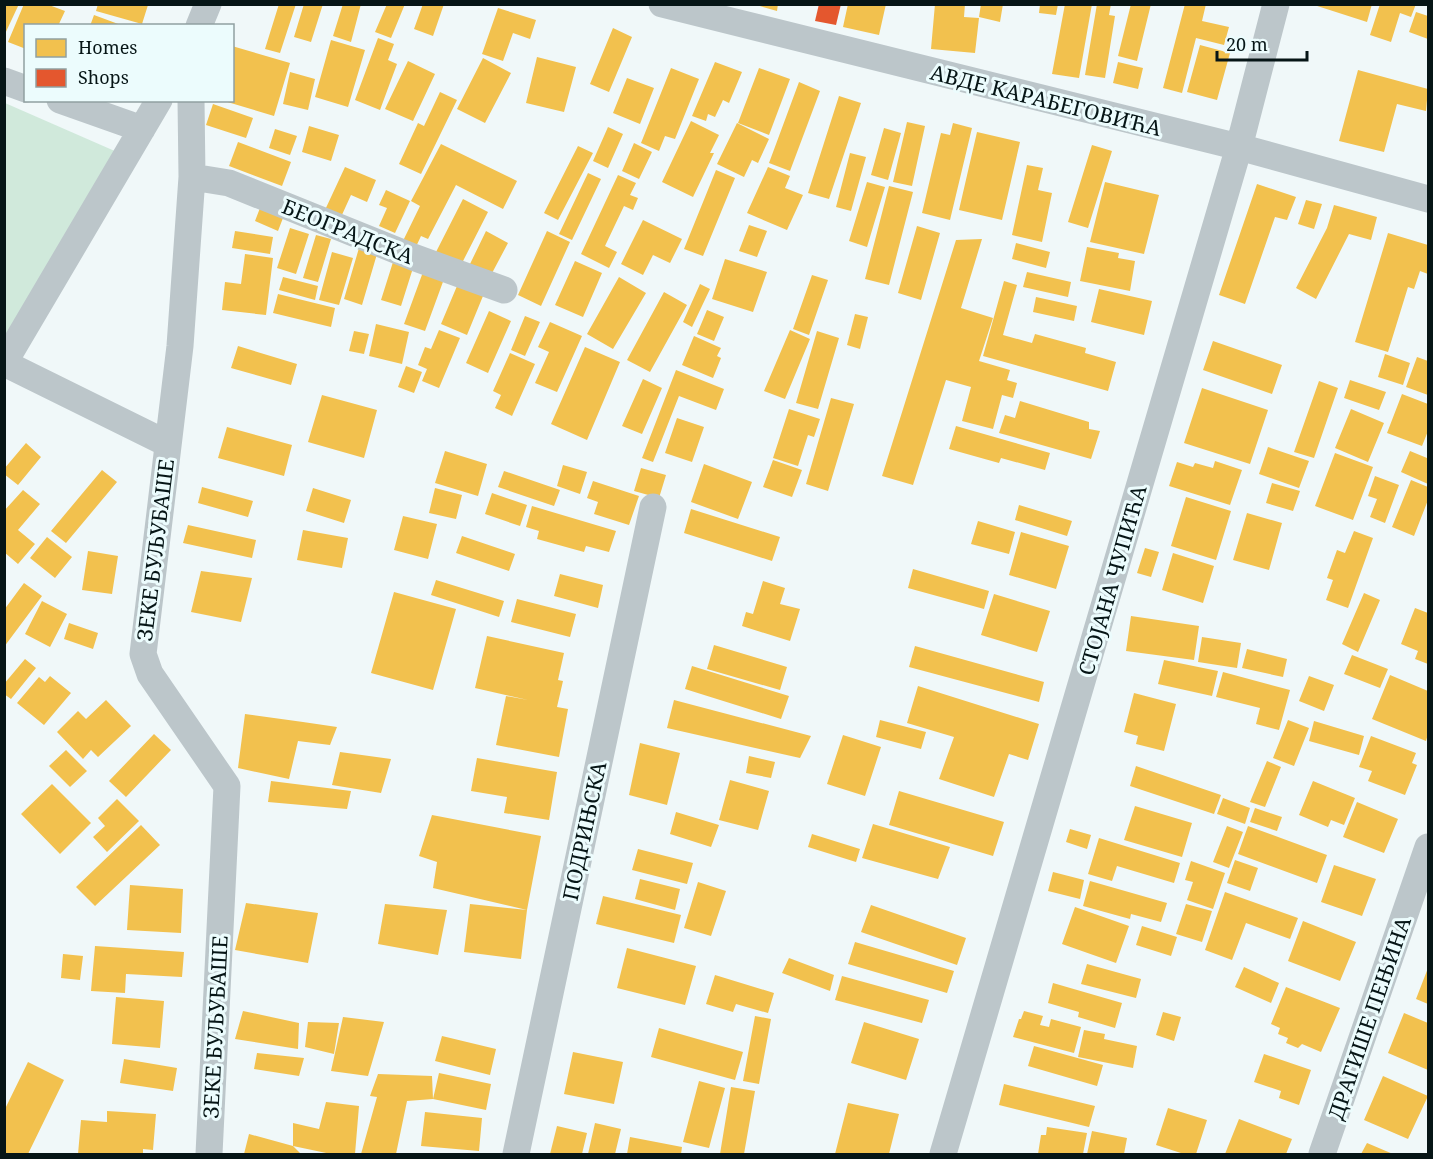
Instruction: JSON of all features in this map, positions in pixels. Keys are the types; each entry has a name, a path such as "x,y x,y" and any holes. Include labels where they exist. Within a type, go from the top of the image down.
{"street":[{"path":"200,24 208,4"},
{"name":"АВДЕ КАРАБЕГОВИЋА","path":"662,4 1239,147 1428,199"},
{"name":"СТОЈАНА ЧУПИЋА","path":"943,1155 1239,147 1276,4"},
{"path":"4,81 24,88"},
{"path":"66,102 142,129"},
{"path":"158,102 4,363 168,444"},
{"name":"ЗЕКЕ БУЉУБАШЕ","path":"191,102 192,177 180,346 143,654 150,674 227,786 209,1155"},
{"name":"БЕОГРАДСКА","path":"192,177 230,183 413,257 504,290"},
{"name":"ПОДРИЊСКА","path":"516,1155 652,507"},
{"name":"ДРАГИШЕ ПЕЊИНА","path":"1322,1155 1428,847"}],"green space":[{"path":"5,103 133,159 5,352"}],"building: Homes":[{"path":"4,4 19,4 4,36"},
{"path":"24,4 49,5 65,11 59,24 24,24 24,48 8,42"},
{"path":"98,4 148,5 142,24 96,11"},
{"path":"279,4 296,4 280,53 265,49"},
{"path":"304,4 323,4 311,42 294,37"},
{"path":"343,4 361,4 351,42 333,36"},
{"path":"387,4 405,4 391,38 375,32"},
{"path":"423,4 444,4 433,36 414,29"},
{"path":"753,4 778,4 777,11"},
{"path":"848,4 886,4 879,35 843,27"},
{"path":"935,4 965,4 964,17 979,18 975,53 931,49"},
{"path":"981,4 1003,4 1000,22 979,17"},
{"path":"1040,4 1058,4 1056,15 1039,13"},
{"path":"1065,4 1092,4 1079,78 1052,74"},
{"path":"1097,4 1111,4 1109,15 1115,16 1105,78 1085,75"},
{"path":"1131,4 1151,4 1137,61 1118,56"},
{"path":"1185,4 1206,4 1202,21 1229,27 1224,45 1196,38 1182,93 1163,88"},
{"path":"1311,4 1372,4 1367,22"},
{"path":"1380,4 1416,4 1411,17 1400,13 1391,42 1370,35"},
{"path":"498,8 536,20 530,39 513,33 503,61 482,54"},
{"path":"1416,12 1428,16 1428,39 1409,32"},
{"path":"94,15 118,24 91,24"},
{"path":"613,28 632,37 609,92 590,84"},
{"path":"378,38 394,44 388,60 397,64 380,110 355,100"},
{"path":"331,40 365,50 348,107 315,97"},
{"path":"1200,45 1230,53 1217,100 1187,92"},
{"path":"234,47 290,63 274,116 227,102 234,102"},
{"path":"537,57 576,67 564,112 526,103"},
{"path":"483,58 511,73 485,123 457,109"},
{"path":"408,61 435,74 413,121 385,109"},
{"path":"715,62 742,72 729,103 723,100 715,117 708,114 706,121 692,116"},
{"path":"1118,62 1143,68 1138,89 1113,83"},
{"path":"671,68 699,79 675,139 665,136 659,151 641,143"},
{"path":"759,68 790,79 769,135 738,123"},
{"path":"1358,70 1428,89 1426,111 1397,104 1384,152 1339,141"},
{"path":"290,72 315,79 308,110 283,104"},
{"path":"627,78 654,88 640,124 613,113"},
{"path":"799,82 820,91 790,171 769,163"},
{"path":"440,92 457,100 421,174 399,164 418,123 424,126"},
{"path":"839,96 861,103 829,199 808,193"},
{"path":"213,104 253,118 246,138 206,125"},
{"path":"691,121 719,135 710,153 714,153 693,197 662,182"},
{"path":"907,122 925,126 912,186 893,182"},
{"path":"737,123 769,139 758,163 752,160 744,177 717,164"},
{"path":"953,123 972,128 950,220 922,213 941,133 950,135"},
{"path":"309,126 339,135 331,161 302,152"},
{"path":"608,127 623,134 608,168 593,161"},
{"path":"884,128 901,133 888,180 871,175"},
{"path":"275,129 297,136 290,155 269,148"},
{"path":"977,132 1020,142 1002,220 959,210"},
{"path":"238,142 291,162 282,186 229,166"},
{"path":"634,143 652,152 639,179 622,171"},
{"path":"441,144 517,181 503,209 456,185 428,239 421,236 414,251 401,245 420,206 411,201"},
{"path":"1092,145 1112,151 1088,228 1068,222"},
{"path":"578,146 593,153 558,220 544,213"},
{"path":"850,153 866,157 851,211 836,207"},
{"path":"1027,165 1043,168 1038,190 1052,193 1042,242 1012,235"},
{"path":"345,167 376,180 367,202 351,195 341,217 325,210"},
{"path":"768,167 790,176 785,188 803,195 787,230 747,213"},
{"path":"716,170 735,178 703,256 684,249"},
{"path":"588,173 601,179 572,240 559,234"},
{"path":"618,175 636,183 630,195 638,198 633,210 624,206 605,246 617,252 609,268 581,254"},
{"path":"867,182 885,187 867,247 849,241"},
{"path":"1105,182 1159,195 1144,254 1090,242"},
{"path":"1257,184 1296,197 1287,220 1275,217 1245,304 1219,295"},
{"path":"889,186 913,192 889,285 865,279"},
{"path":"386,190 410,201 395,233 379,226 387,208 379,205"},
{"path":"463,199 488,212 461,265 436,252"},
{"path":"1306,200 1322,204 1314,229 1298,224"},
{"path":"1334,205 1377,217 1371,240 1349,234 1316,299 1296,288 1327,228"},
{"path":"260,208 283,218 278,231 255,221"},
{"path":"643,220 682,239 670,263 653,255 643,275 621,264"},
{"path":"749,225 767,231 757,257 739,251"},
{"path":"917,226 940,233 921,300 898,293"},
{"path":"290,228 309,234 296,274 277,268"},
{"path":"235,231 273,237 270,254 232,248"},
{"path":"486,231 508,243 491,275 470,264"},
{"path":"547,231 570,242 541,306 518,295"},
{"path":"1388,233 1428,245 1428,274 1420,271 1414,289 1408,287 1388,352 1355,342"},
{"path":"316,235 331,239 318,282 303,278"},
{"path":"982,239 961,308 993,318 979,361 1010,370 1007,380 1017,383 1013,398 1002,395 993,429 962,421 971,387 946,380 913,485 882,476 956,240"},
{"path":"1016,243 1050,252 1046,268 1012,259"},
{"path":"1087,247 1119,253 1118,258 1135,261 1130,291 1080,281"},
{"path":"359,248 377,254 362,305 344,299"},
{"path":"332,252 353,258 339,305 319,300"},
{"path":"245,254 273,258 266,315 222,310 225,282 241,284"},
{"path":"725,259 767,272 753,312 712,299"},
{"path":"575,261 602,273 583,317 555,305"},
{"path":"393,262 413,268 401,306 381,300"},
{"path":"423,272 444,279 425,331 404,324"},
{"path":"1027,272 1071,282 1068,297 1023,287"},
{"path":"812,275 828,280 809,335 793,329"},
{"path":"283,277 318,286 315,300 279,290"},
{"path":"619,277 646,293 613,349 587,334"},
{"path":"1004,281 1017,285 1003,335 1032,343 1035,334 1086,348 1085,353 1116,362 1108,391 983,356"},
{"path":"700,284 710,289 692,327 683,322"},
{"path":"457,286 483,296 467,335 441,324"},
{"path":"1099,289 1152,301 1144,335 1091,322"},
{"path":"664,292 687,305 650,372 627,360"},
{"path":"278,294 335,308 331,327 273,313"},
{"path":"1036,297 1077,306 1074,321 1033,312"},
{"path":"707,310 724,317 714,341 697,334"},
{"path":"489,311 511,321 488,373 466,363"},
{"path":"855,314 868,317 860,349 847,345"},
{"path":"525,316 540,322 525,356 511,350"},
{"path":"550,322 582,336 557,392 535,383 549,352 538,347"},
{"path":"376,324 409,332 402,364 369,356"},
{"path":"439,330 460,338 439,388 422,381 427,369 418,365 425,347 431,349"},
{"path":"790,330 810,339 785,399 764,391"},
{"path":"354,331 369,334 364,354 349,351"},
{"path":"817,331 839,338 818,409 796,403"},
{"path":"694,336 721,348 717,356 721,358 713,378 682,365"},
{"path":"1213,341 1282,365 1272,394 1203,370"},
{"path":"238,346 297,364 291,385 231,368"},
{"path":"585,347 620,362 587,440 551,424"},
{"path":"510,353 535,364 512,416 495,408 501,395 493,391"},
{"path":"1385,354 1410,363 1403,385 1378,377"},
{"path":"1417,357 1428,361 1428,395 1406,387"},
{"path":"406,366 422,372 414,393 398,387"},
{"path":"676,370 724,389 716,410 679,396 653,462 642,458"},
{"path":"643,379 662,388 642,434 622,426"},
{"path":"1350,380 1386,392 1379,410 1344,398"},
{"path":"1319,381 1338,388 1314,458 1294,452"},
{"path":"1202,388 1268,410 1250,464 1184,443"},
{"path":"1402,394 1428,404 1428,431 1422,446 1387,433"},
{"path":"322,395 377,410 364,458 308,442"},
{"path":"831,398 854,404 828,491 806,484"},
{"path":"1020,401 1089,422 1089,429 1100,431 1091,459 999,433 1005,415 1015,418"},
{"path":"789,409 820,419 814,437 808,435 798,466 773,458"},
{"path":"1351,409 1384,423 1368,462 1335,448"},
{"path":"677,418 704,427 692,462 665,453"},
{"path":"956,426 1050,453 1045,470 1001,458 999,463 949,449"},
{"path":"227,427 292,445 284,476 218,458"},
{"path":"26,443 41,457 18,485 4,474 4,469"},
{"path":"1268,447 1309,461 1299,488 1259,474"},
{"path":"445,451 487,464 478,496 435,483"},
{"path":"1410,451 1427,458 1428,454 1428,484 1401,472"},
{"path":"1335,453 1373,467 1353,520 1315,506"},
{"path":"773,460 802,470 792,497 763,487"},
{"path":"1215,461 1242,470 1230,505 1169,486 1177,462 1193,467 1195,463 1213,468"},
{"path":"704,464 752,482 738,519 691,502"},
{"path":"563,465 587,472 580,494 557,486"},
{"path":"641,468 666,475 659,498 634,491"},
{"path":"102,470 117,482 66,543 51,531"},
{"path":"504,471 560,490 554,506 498,487"},
{"path":"1375,476 1399,485 1385,523 1370,517 1377,499 1368,496"},
{"path":"1411,480 1428,487 1428,500 1414,536 1392,527"},
{"path":"593,481 639,496 629,525 594,514 598,502 587,498"},
{"path":"1272,483 1300,491 1293,511 1266,503"},
{"path":"202,487 253,501 248,517 198,503"},
{"path":"313,488 351,500 344,523 306,511"},
{"path":"435,488 462,495 456,519 429,513"},
{"path":"23,490 40,504 18,530 35,544 18,564 4,552 4,511"},
{"path":"492,493 527,505 520,526 485,514"},
{"path":"1186,497 1231,511 1216,560 1171,546"},
{"path":"1019,505 1072,521 1067,536 1015,520"},
{"path":"532,506 616,531 609,552 586,546 584,552 537,539 539,531 526,527"},
{"path":"691,509 780,537 772,561 684,533"},
{"path":"1247,513 1282,523 1269,570 1233,560"},
{"path":"403,516 437,524 428,559 394,550"},
{"path":"978,521 1015,532 1009,554 971,544"},
{"path":"188,525 256,540 252,558 183,543"},
{"path":"303,530 348,538 342,568 297,560"},
{"path":"1354,531 1373,538 1348,608 1326,600 1333,580 1327,578 1337,550 1345,553"},
{"path":"1021,532 1069,546 1056,589 1009,575"},
{"path":"462,536 515,554 509,571 456,553"},
{"path":"47,537 72,557 55,578 30,558"},
{"path":"1145,548 1159,552 1151,577 1137,573"},
{"path":"88,551 118,556 112,594 82,590"},
{"path":"1173,553 1214,566 1203,603 1162,590"},
{"path":"913,569 989,591 984,609 908,588"},
{"path":"201,571 252,578 241,622 191,612"},
{"path":"560,574 603,585 598,608 554,596"},
{"path":"436,580 504,601 499,617 431,595"},
{"path":"763,581 785,588 780,604 800,609 790,641 742,626 746,612 753,614"},
{"path":"24,583 42,596 4,647 4,610"},
{"path":"394,592 456,609 433,690 371,673"},
{"path":"1364,593 1380,600 1358,652 1342,644"},
{"path":"994,594 1050,611 1037,652 981,635"},
{"path":"517,599 576,614 570,637 511,622"},
{"path":"42,601 67,614 50,647 25,634"},
{"path":"1415,608 1428,613 1428,664 1415,659 1418,651 1401,644"},
{"path":"1131,616 1199,626 1194,660 1126,651"},
{"path":"69,623 98,633 93,649 64,639"},
{"path":"487,636 564,653 558,680 563,681 557,707 568,709 559,757 496,745 506,696 528,700 475,688"},
{"path":"1202,637 1241,643 1237,668 1198,662"},
{"path":"714,645 787,667 780,690 707,669"},
{"path":"915,646 1044,682 1039,702 909,667"},
{"path":"1247,649 1287,659 1283,677 1242,668"},
{"path":"1352,655 1388,669 1380,688 1344,674"},
{"path":"25,659 36,668 11,699 4,694 4,684"},
{"path":"1164,660 1218,671 1212,696 1158,684"},
{"path":"692,666 789,696 781,719 685,689"},
{"path":"1223,672 1290,690 1279,730 1256,724 1260,708 1216,697"},
{"path":"1390,675 1428,691 1426,741 1372,719"},
{"path":"50,676 71,693 44,725 17,703 39,677 45,682"},
{"path":"1309,676 1334,685 1324,711 1299,701"},
{"path":"918,686 1039,724 1028,760 1009,754 994,797 939,779 954,737 907,723"},
{"path":"1134,693 1176,704 1164,751 1136,744 1138,736 1124,732"},
{"path":"106,700 131,726 98,757 91,750 83,759 57,732 78,711 86,719"},
{"path":"674,700 811,736 800,758 667,728"},
{"path":"245,714 337,727 330,745 298,741 289,779 238,768"},
{"path":"880,720 926,732 921,749 876,737"},
{"path":"1288,720 1309,728 1294,766 1273,758"},
{"path":"1314,721 1364,736 1359,755 1309,741"},
{"path":"154,734 171,750 126,797 109,781"},
{"path":"843,735 881,747 865,796 827,784"},
{"path":"1371,736 1416,753 1412,763 1417,765 1405,795 1368,781 1372,771 1359,767"},
{"path":"640,743 680,753 667,805 629,795"},
{"path":"66,750 87,771 70,787 49,766"},
{"path":"340,752 391,759 381,793 332,785"},
{"path":"749,756 775,762 771,778 746,773"},
{"path":"477,758 557,772 549,820 504,813 507,797 471,791"},
{"path":"1267,761 1281,767 1265,807 1250,802"},
{"path":"1136,766 1221,795 1214,814 1130,786"},
{"path":"730,780 769,791 758,830 719,820"},
{"path":"271,781 351,791 347,809 268,802"},
{"path":"1313,781 1355,798 1344,825 1331,820 1328,827 1299,815"},
{"path":"52,784 91,823 60,854 21,814"},
{"path":"899,791 1004,822 993,856 889,825"},
{"path":"1223,798 1250,808 1245,824 1217,814"},
{"path":"117,799 139,821 107,852 93,837 105,826 98,818"},
{"path":"1357,802 1398,819 1384,853 1343,837"},
{"path":"1135,806 1192,823 1182,857 1124,840"},
{"path":"1255,808 1282,817 1277,831 1250,822"},
{"path":"676,812 719,825 711,847 670,834"},
{"path":"432,815 541,836 527,910 433,888 437,862 419,856"},
{"path":"873,824 950,847 938,879 862,858"},
{"path":"141,825 160,845 95,906 76,887"},
{"path":"1227,826 1243,832 1229,868 1213,862"},
{"path":"1248,826 1327,855 1317,883 1238,854"},
{"path":"1070,829 1091,835 1087,849 1066,842"},
{"path":"812,834 860,849 856,862 808,847"},
{"path":"1099,838 1180,863 1174,883 1117,866 1112,881 1088,874"},
{"path":"638,849 693,863 687,884 632,870"},
{"path":"1235,860 1258,868 1250,891 1227,883"},
{"path":"1191,861 1225,873 1213,909 1187,900 1193,882 1185,880"},
{"path":"1334,865 1376,879 1362,916 1321,902"},
{"path":"1053,872 1084,880 1080,899 1048,891"},
{"path":"640,879 680,889 675,910 635,899"},
{"path":"1090,881 1167,903 1161,922 1131,914 1130,919 1083,906"},
{"path":"698,882 726,891 711,936 684,928"},
{"path":"130,885 183,889 181,933 127,930"},
{"path":"1225,892 1298,918 1290,939 1246,923 1232,960 1205,950"},
{"path":"603,896 681,915 674,943 596,924"},
{"path":"246,903 318,913 308,963 235,950"},
{"path":"385,904 447,910 438,955 378,944"},
{"path":"470,904 527,910 521,959 464,952"},
{"path":"1186,904 1212,911 1202,942 1176,934"},
{"path":"871,905 966,938 957,965 861,932"},
{"path":"1075,907 1129,926 1116,963 1062,944"},
{"path":"1303,921 1356,942 1340,981 1288,961"},
{"path":"1142,926 1177,937 1171,956 1136,945"},
{"path":"855,942 954,971 947,993 848,964"},
{"path":"95,946 184,952 182,977 126,974 125,993 91,991"},
{"path":"627,948 696,966 685,1005 617,988"},
{"path":"63,954 83,956 80,980 61,978"},
{"path":"789,958 834,975 830,991 782,973"},
{"path":"1087,964 1141,979 1136,998 1081,984"},
{"path":"1244,967 1279,983 1271,1003 1235,987"},
{"path":"1428,968 1428,1004 1416,999"},
{"path":"715,975 774,993 768,1013 736,1004 733,1012 706,1004"},
{"path":"842,976 929,1000 922,1023 835,1000"},
{"path":"1053,983 1122,1003 1115,1028 1078,1017 1079,1012 1048,1003"},
{"path":"1286,987 1340,1008 1321,1052 1302,1044 1298,1048 1286,1043 1288,1038 1278,1034 1280,1028 1271,1024"},
{"path":"116,997 164,1001 160,1048 112,1044"},
{"path":"243,1011 299,1023 298,1049 235,1039"},
{"path":"1024,1011 1043,1016 1040,1025 1049,1027 1051,1019 1081,1027 1074,1053 1013,1037"},
{"path":"1163,1012 1181,1017 1174,1041 1156,1035"},
{"path":"1404,1013 1428,1023 1428,1070 1388,1053"},
{"path":"755,1016 771,1019 759,1084 743,1081"},
{"path":"343,1017 384,1022 368,1076 331,1071"},
{"path":"308,1022 339,1023 334,1054 305,1047"},
{"path":"864,1022 919,1039 906,1080 851,1063"},
{"path":"659,1028 743,1052 735,1080 651,1057"},
{"path":"1084,1030 1105,1034 1104,1039 1137,1046 1133,1068 1078,1057"},
{"path":"442,1036 496,1049 490,1075 435,1061"},
{"path":"1034,1046 1103,1065 1097,1086 1028,1066"},
{"path":"573,1052 623,1062 614,1104 564,1094"},
{"path":"257,1053 304,1058 299,1076 254,1069"},
{"path":"1264,1054 1311,1070 1299,1105 1279,1098 1281,1091 1254,1082"},
{"path":"124,1059 177,1068 173,1091 120,1083"},
{"path":"28,1062 64,1080 28,1154 4,1154 4,1111"},
{"path":"439,1073 491,1084 486,1110 433,1099"},
{"path":"378,1074 432,1076 433,1099 407,1101 396,1154 361,1154 377,1097 370,1096"},
{"path":"1383,1076 1428,1096 1408,1139 1364,1120"},
{"path":"699,1081 725,1088 709,1148 683,1142"},
{"path":"1004,1084 1095,1106 1089,1127 999,1105"},
{"path":"731,1087 755,1091 744,1154 720,1154"},
{"path":"326,1102 359,1106 355,1154 331,1154 293,1146 293,1123 319,1129"},
{"path":"848,1103 899,1114 889,1154 835,1154"},
{"path":"1168,1108 1207,1120 1196,1154 1184,1154 1156,1145"},
{"path":"107,1111 156,1114 153,1150 143,1149 143,1154 78,1154 81,1120 107,1122"},
{"path":"425,1112 482,1118 479,1151 421,1146"},
{"path":"1239,1119 1292,1139 1286,1154 1225,1154"},
{"path":"595,1123 621,1129 615,1154 588,1154"},
{"path":"557,1126 587,1133 582,1154 550,1154"},
{"path":"1047,1127 1087,1133 1083,1154 1038,1154 1041,1135 1046,1135"},
{"path":"1092,1131 1127,1138 1124,1154 1087,1154"},
{"path":"249,1134 293,1146 301,1154 244,1154"},
{"path":"630,1137 682,1147 681,1154 627,1154"},
{"path":"1367,1143 1393,1154 1361,1154"}],"building: Shops":[{"path":"819,4 841,4 836,25 815,21"}]}
